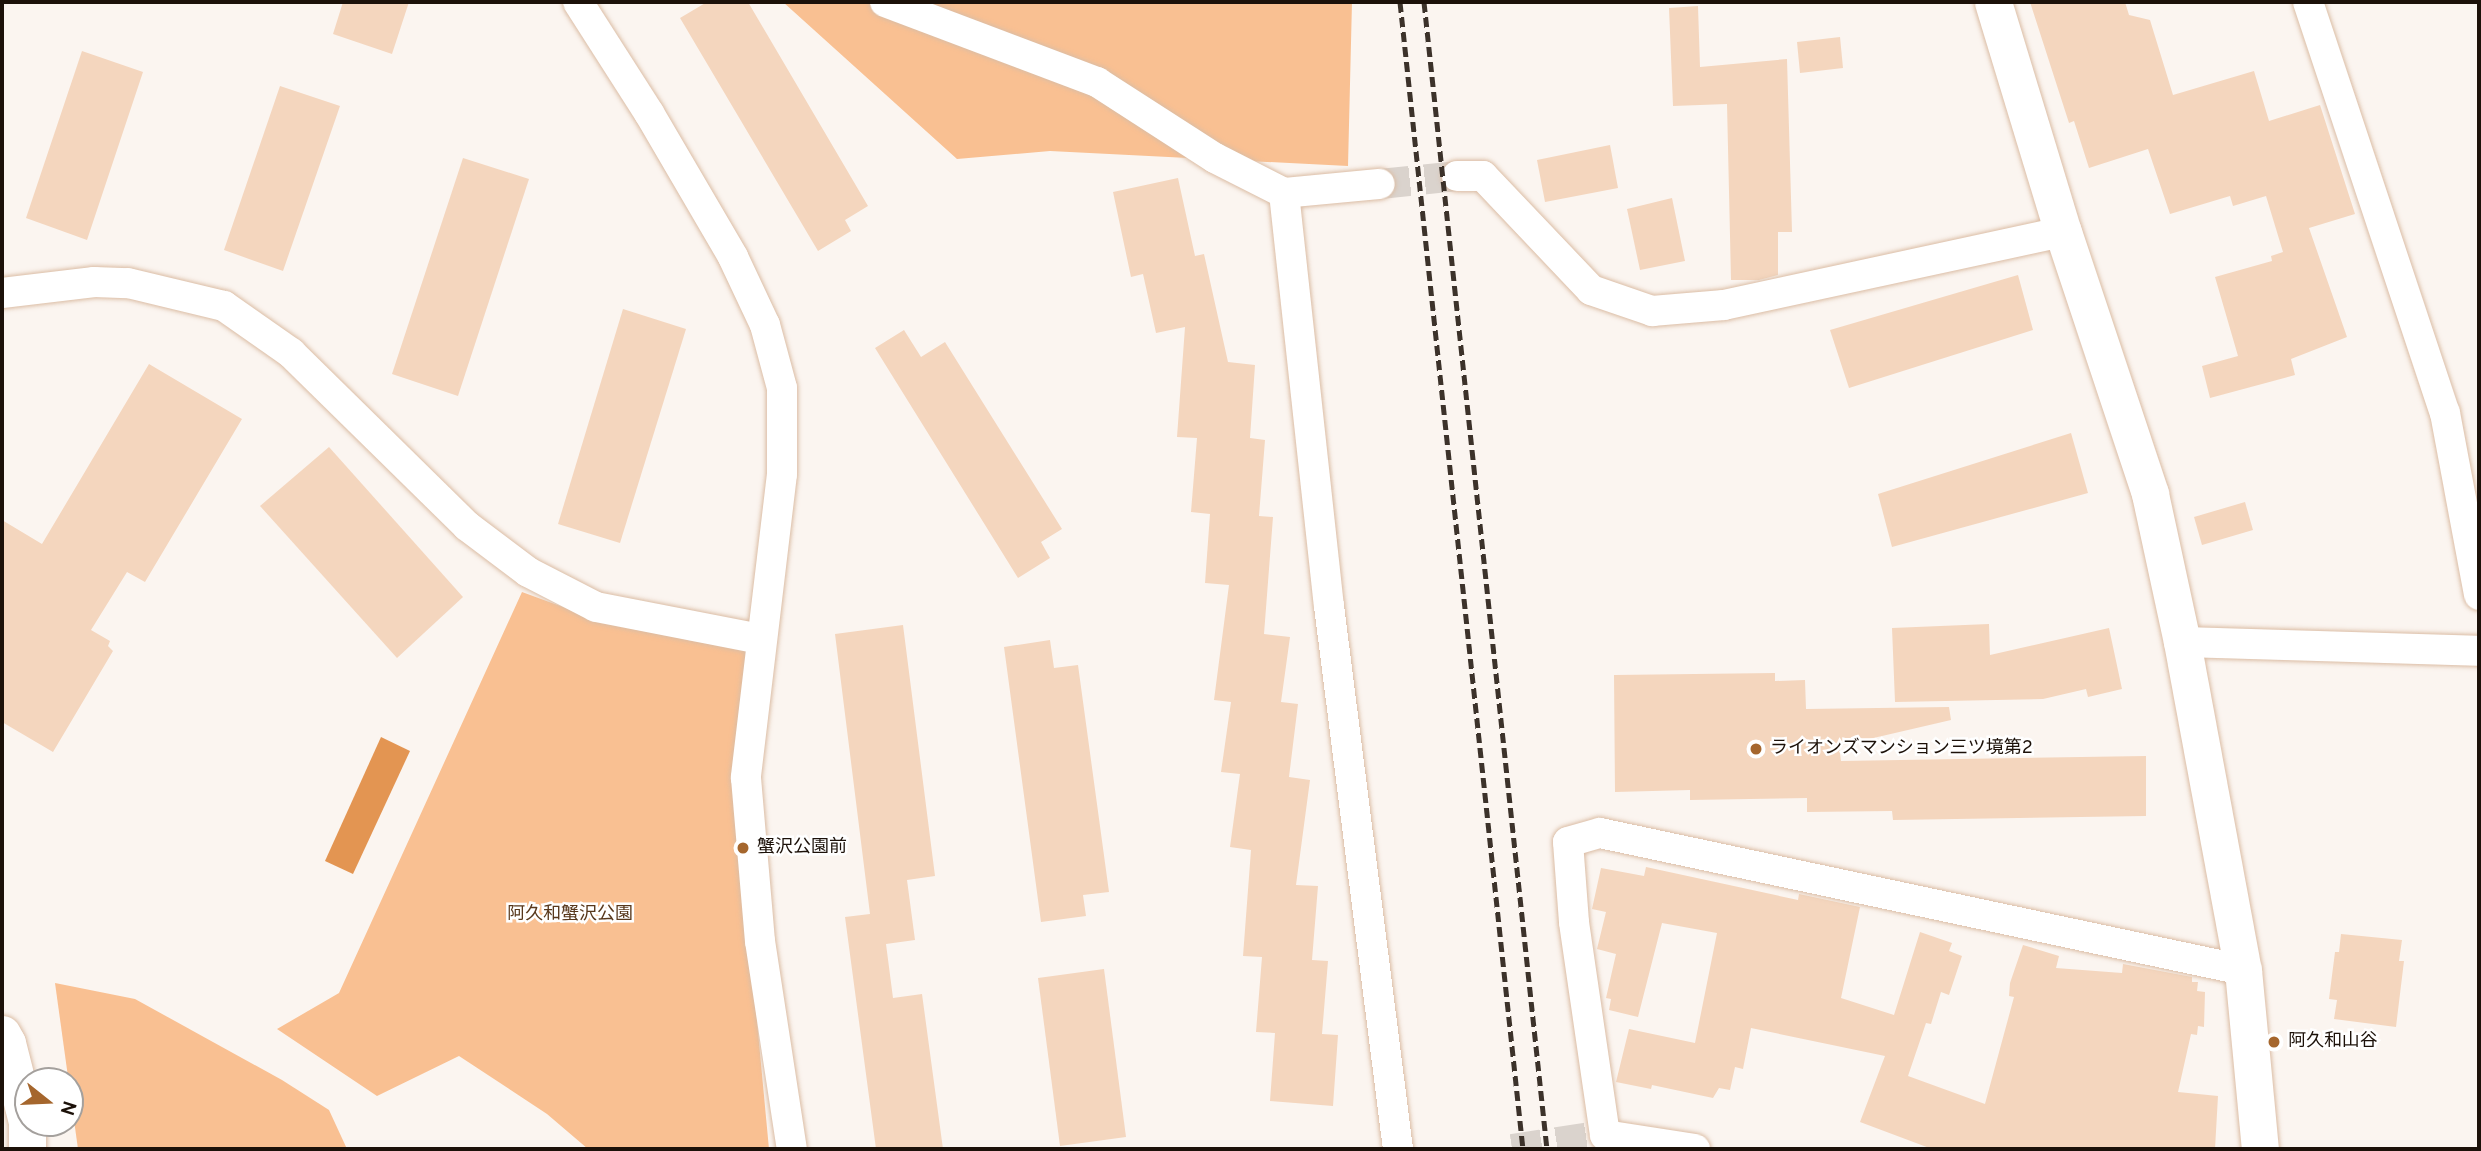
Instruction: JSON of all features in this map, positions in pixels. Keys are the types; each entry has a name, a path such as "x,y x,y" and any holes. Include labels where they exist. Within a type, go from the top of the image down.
{"street":[{"path":"578,2 661,133 733,257 765,326 782,388 782,474 746,778 760,941 792,1149"},
{"path":"885,2 1097,82 1215,158 1284,193 1380,184"},
{"path":"1993,2 2063,232 2150,494 2182,642 2243,970 2260,1149"},
{"path":"2308,2 2445,413 2479,595"},
{"path":"1457,176 1483,176 1591,290 1652,311 1724,305 2063,232"},
{"path":"1284,193 1329,606 1398,1149"},
{"path":"2,293 94,282 128,283 223,306 291,353 467,526 528,572 596,607 761,639"},
{"path":"2182,642 2479,651"},
{"path":"1695,1149 1605,1135 1574,922 1568,842 1600,833 2243,970"},
{"path":"2,1034 7,1043 27,1122 27,1149"}],"green space":[{"path":"783,2 1352,2 1348,166 1050,151 957,159"},
{"name":"阿久和蟹沢公園","path":"522,592 582,614 692,641 748,648 734,776 769,1149 588,1149 547,1114 459,1056 377,1096 277,1029 339,993"},
{"path":"55,983 135,999 282,1080 329,1110 347,1149 78,1149 76,1137 84,1137 84,1067 67,1067"}],"shaded area":[{"path":"381,737 410,751 353,874 325,861"}],"building":[{"path":"343,2 409,2 392,54 333,34"},
{"path":"707,2 748,2 868,206 845,220 851,231 818,251 680,18"},
{"path":"2030,2 2125,2 2129,15 2150,20 2173,95 2254,71 2269,121 2320,105 2355,214 2309,228 2347,337 2291,359 2295,375 2210,398 2202,366 2238,356 2215,277 2272,261 2271,256 2283,252 2266,196 2233,206 2230,196 2170,214 2148,149 2089,168 2074,121 2069,123"},
{"path":"1698,6 1700,67 1787,59 1792,232 1778,232 1778,275 1759,280 1731,280 1727,104 1673,106 1669,8"},
{"path":"1840,37 1843,68 1800,73 1797,42"},
{"path":"82,51 143,72 87,240 26,218"},
{"path":"280,86 340,106 283,271 224,250"},
{"path":"1610,145 1618,188 1545,202 1537,160"},
{"path":"463,158 529,179 458,396 392,374"},
{"path":"1178,178 1195,256 1204,254 1228,362 1255,365 1250,438 1265,440 1259,516 1273,517 1264,634 1290,637 1281,702 1298,704 1289,777 1310,780 1296,885 1318,886 1312,960 1328,961 1322,1034 1338,1035 1333,1106 1270,1101 1275,1033 1256,1032 1262,957 1243,956 1251,850 1230,847 1240,774 1221,772 1231,702 1214,700 1229,585 1205,583 1210,514 1191,512 1197,438 1177,437 1185,327 1156,333 1143,274 1131,277 1113,192"},
{"path":"1672,198 1685,261 1640,270 1627,209"},
{"path":"2018,275 2033,330 1849,388 1830,330"},
{"path":"623,309 686,329 620,543 558,524"},
{"path":"904,330 921,357 945,342 1062,529 1041,542 1050,558 1018,578 875,348"},
{"path":"149,364 242,419 145,582 127,572 91,630 110,641 108,646 113,651 53,752 2,722 2,520 42,544"},
{"path":"2071,433 2088,493 1892,547 1878,494"},
{"path":"329,447 463,597 397,658 260,506"},
{"path":"2245,502 2253,530 2202,545 2194,517"},
{"path":"1989,624 1990,655 2109,628 2122,689 2088,697 2086,689 2043,699 1895,702 1892,628"},
{"path":"903,625 935,876 907,880 915,940 886,944 893,998 922,994 943,1149 876,1149 845,917 870,914 835,634"},
{"path":"1050,640 1054,668 1078,665 1109,892 1083,895 1086,916 1041,922 1004,647"},
{"name":"ライオンズマンション三ツ境第2","path":"1775,673 1775,681 1805,680 1806,709 1949,707 1951,720 1839,746 1841,761 2146,756 2146,816 1893,820 1892,811 1807,812 1807,798 1690,800 1690,790 1615,792 1614,675"},
{"path":"1646,867 1798,900 1799,894 1860,907 1841,998 1894,1015 1920,932 1952,943 1949,951 1962,956 1949,995 1941,992 1931,1024 1926,1023 1908,1076 1985,1104 2014,997 2009,996 2010,983 2023,945 2059,956 2056,968 2122,973 2123,964 2192,977 2192,982 2198,982 2197,991 2205,992 2204,1027 2198,1026 2197,1035 2191,1034 2178,1092 2218,1096 2215,1149 1932,1149 1860,1122 1885,1056 1751,1028 1743,1069 1735,1067 1730,1090 1719,1088 1713,1098 1652,1085 1651,1089 1616,1082 1629,1029 1695,1043 1717,933 1662,923 1638,1017 1609,1010 1611,999 1606,998 1616,954 1597,949 1606,912 1592,909 1601,868 1644,876"},
{"path":"2341,934 2402,940 2399,961 2404,961 2396,1027 2334,1019 2337,1000 2329,999 2335,952 2339,952"},
{"path":"1104,969 1126,1137 1060,1146 1038,978"}],"tunnel":[{"path":"1380,184 1457,176"},
{"path":"1512,1149 1605,1135"}],"railway":[{"path":"1400,2 1523,1149"},
{"path":"1424,2 1547,1149"}],"place":[{"name":"ライオンズマンション三ツ境第2","path":"1756,749"},
{"name":"蟹沢公園前","path":"743,848"},
{"name":"阿久和山谷","path":"2274,1042"}]}
